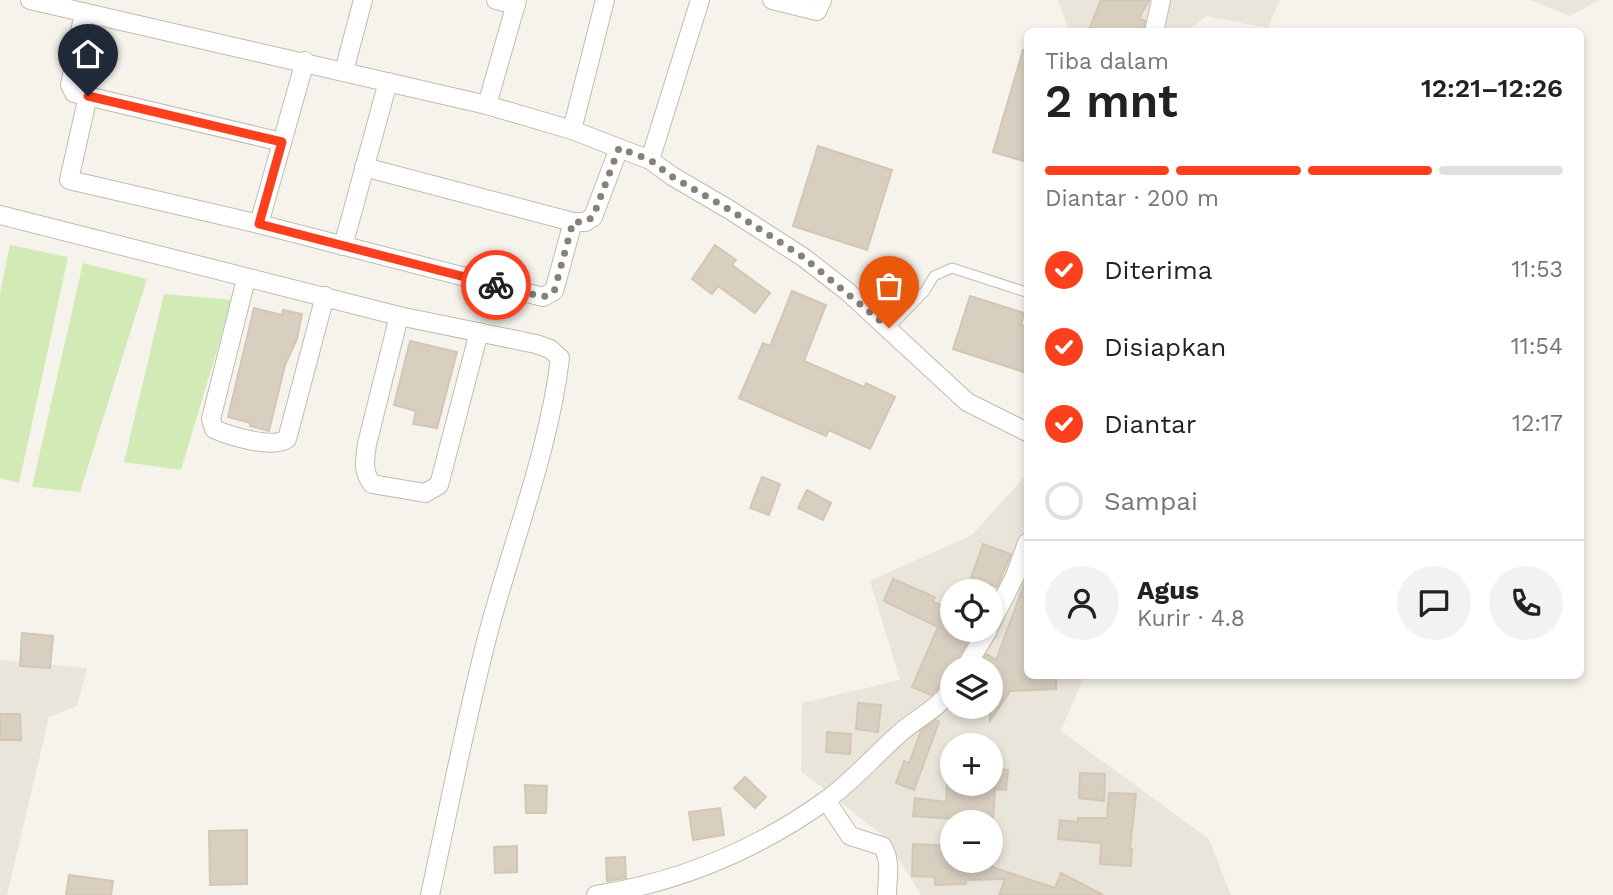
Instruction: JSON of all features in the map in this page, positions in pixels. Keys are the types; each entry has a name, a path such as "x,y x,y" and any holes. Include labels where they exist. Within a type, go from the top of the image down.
{"street":[{"path":"30,0 54,3 305,61 487,106 572,130 650,160 671,176 803,257 889,328 967,402 1024,430"},
{"path":"344,71 363,0"},
{"path":"487,106 516,3 496,0"},
{"path":"572,130 605,0"},
{"path":"650,160 700,0"},
{"path":"772,0 817,11 822,0"},
{"path":"1155,28 1161,0"},
{"path":"84,12 70,85 74,93 282,142"},
{"path":"259,224 305,61"},
{"path":"343,246 388,82"},
{"path":"88,96 69,180 259,224 543,297 554,292 573,222"},
{"path":"365,167 573,222 585,222 593,217 619,148"},
{"path":"0,215 399,316 536,344 550,349 560,358 557,382 531,485 488,632 430,895"},
{"path":"246,279 211,419 214,429 226,435 269,443 281,443 287,439 326,296"},
{"path":"399,316 367,444 364,463 366,476 372,484 425,493 439,485 479,332"},
{"path":"1003,600 1024,550"},
{"path":"596,895 646,887 708,866 739,852 826,800 910,724 940,703"},
{"path":"826,800 850,835 882,846 885,850 888,863 887,895"}],"lane":[{"path":"889,328 925,291 934,276 952,268 1024,291"}],"shaded area":[{"path":"1058,0 1280,0 1268,28 1206,16 1192,28 1068,28"},
{"path":"1530,0 1599,0 1570,16"},
{"path":"1024,477 1024,679 1083,679 1061,731 1209,839 1231,895 921,895 886,838 801,771 802,703 900,680 870,581 972,535"},
{"path":"0,660 87,668 77,706 49,717 7,895 0,895"}],"green space":[{"path":"10,245 68,257 19,483 0,478 0,293"},
{"path":"83,263 147,279 80,492 32,487"},
{"path":"164,294 232,300 181,470 124,462"}],"building":[{"path":"1101,0 1149,0 1139,18 1145,21 1144,28 1090,28"},
{"path":"1023,50 1024,50 1024,161 993,152"},
{"path":"818,146 892,170 867,250 793,226"},
{"path":"715,245 736,260 732,265 770,293 755,313 718,286 712,294 692,279"},
{"path":"792,291 826,305 804,361 864,387 866,383 895,397 870,449 829,430 826,436 739,398 763,343 770,346"},
{"path":"970,296 1024,313 1021,325 1024,326 1024,372 953,349"},
{"path":"254,308 282,315 283,310 302,314 297,339 285,365 269,431 228,417"},
{"path":"410,341 457,352 437,428 413,424 416,411 394,405"},
{"path":"762,477 780,484 769,515 750,508"},
{"path":"807,490 831,503 823,520 798,508"},
{"path":"983,544 1011,554 1000,579 971,578"},
{"path":"893,579 935,597 933,602 940,604 940,642 968,642 959,656 940,656 940,686 931,695 912,687 938,627 884,601"},
{"path":"1024,584 1024,679 1056,679 1056,689 1010,691 1003,702 1003,656 997,656"},
{"path":"22,633 53,636 50,668 20,666"},
{"path":"858,703 881,705 878,732 856,729"},
{"path":"0,714 20,714 21,740 0,740"},
{"path":"936,720 939,722 914,790 896,783 904,761 909,763 921,731"},
{"path":"827,732 851,734 850,754 826,752"},
{"path":"1003,769 1008,770 1006,790 1003,790"},
{"path":"1080,773 1105,774 1104,801 1079,798"},
{"path":"745,777 766,797 755,808 734,788"},
{"path":"525,785 547,786 546,813 526,813"},
{"path":"1109,793 1136,794 1130,849 1131,866 1100,864 1101,843 1058,839 1060,820 1078,822 1078,818 1107,818"},
{"path":"946,796 995,796 994,810 940,810 940,818 913,816 915,798 946,802"},
{"path":"720,808 724,835 693,840 689,812"},
{"path":"247,830 247,884 210,885 209,831"},
{"path":"913,844 940,845 940,873 1003,873 1003,871 1055,888 1061,873 1103,895 999,895 1005,879 966,880 966,884 935,885 935,877 912,876"},
{"path":"517,846 517,872 495,873 494,847"},
{"path":"625,857 626,878 607,881 606,858"},
{"path":"69,875 113,881 111,895 66,895"}],"way so far":[{"path":"496,285 543,297 554,292 573,222 585,222 593,217 619,148 650,160 671,176 803,257 889,328"}],"route":[{"path":"88,96 282,142 259,224 496,285"}]}
